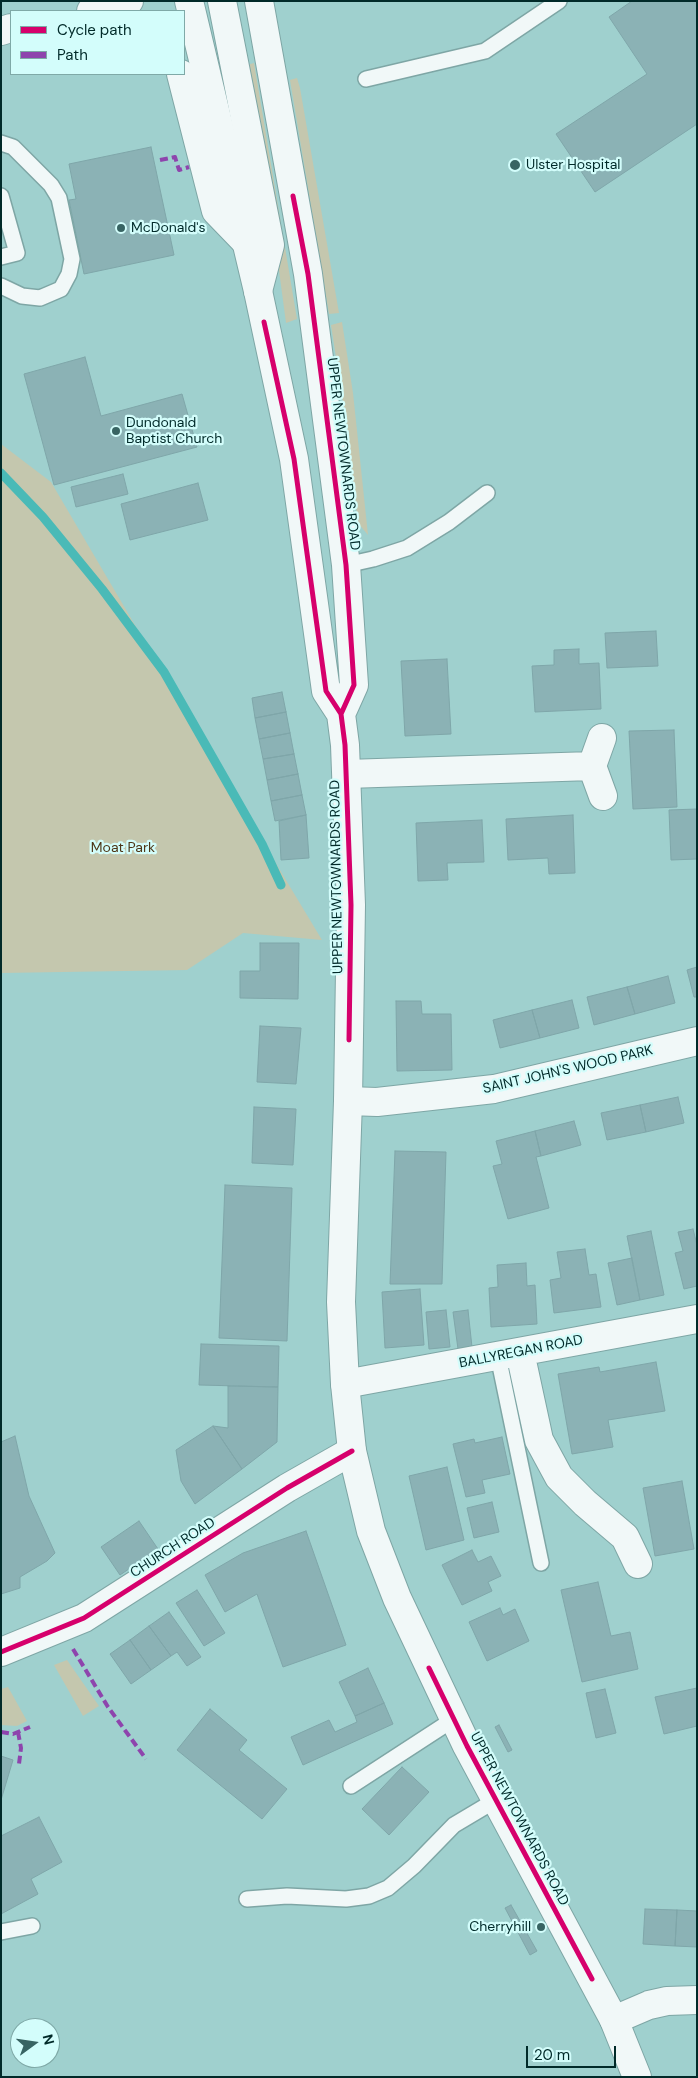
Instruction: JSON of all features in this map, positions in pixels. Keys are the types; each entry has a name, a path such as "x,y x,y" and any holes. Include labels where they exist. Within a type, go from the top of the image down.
{"main road":[{"path":"95,10 129,1"},
{"name":"UPPER NEWTOWNARDS ROAD","path":"189,1 258,291 294,459 326,691 341,714 347,774 351,905 348,1101 341,1302 345,1384 352,1451 377,1548 397,1598 454,1719 614,2020 638,2077"},
{"path":"222,1 270,245 258,291"},
{"name":"UPPER NEWTOWNARDS ROAD","path":"259,1 308,274 346,565 354,684 341,714"},
{"path":"181,75 216,211 245,241"},
{"path":"602,738 592,766 603,796"},
{"path":"347,774 592,766"},
{"name":"SAINT JOHN'S WOOD PARK","path":"348,1101 378,1102 494,1089 697,1041"},
{"name":"BALLYREGAN ROAD","path":"345,1384 697,1319"},
{"path":"509,1354 539,1440 559,1477 585,1503 625,1537 638,1564"},
{"name":"CHURCH ROAD","path":"1,1652 84,1618 287,1488 352,1451"},
{"path":"614,2020 649,2005 666,2001 697,2000"}],"lane":[{"path":"366,79 485,51 559,1"},
{"path":"1,143 13,147 51,185 59,198 72,259 69,274 61,288 40,298 22,296 1,286"},
{"path":"1,196 17,253 1,257"},
{"path":"346,565 373,560 407,548 449,522 487,493"},
{"path":"509,1354 541,1563"},
{"path":"351,1786 454,1719"},
{"path":"247,1899 287,1896 346,1899 369,1896 388,1888 414,1866 454,1825 496,1800"},
{"path":"1,1932 32,1926"}],"green space":[{"path":"254,63 297,319 286,323 276,248 243,66"},
{"path":"297,78 339,313 329,314 290,80"},
{"path":"342,322 353,393 368,535 358,523 347,429 331,325"},
{"name":"Moat Park","path":"1,444 51,482 322,940 243,933 187,970 1,973"},
{"path":"67,1660 99,1706 83,1716 54,1665"},
{"path":"8,1687 27,1721 17,1726 1,1725 1,1689"}],"building":[{"path":"632,1 697,1 697,124 595,192 556,134 647,74 609,17"},
{"name":"McDonald's","path":"151,147 174,255 84,274 69,200 76,199 69,164"},
{"name":"Dundonald Baptist Church","path":"85,357 101,416 182,394 197,447 54,485 24,374"},
{"path":"123,474 128,494 76,507 71,487"},
{"path":"198,483 208,520 130,540 121,504"},
{"path":"656,631 658,666 607,668 605,633"},
{"path":"579,649 579,664 599,663 601,709 535,712 532,666 554,665 554,650"},
{"path":"447,659 451,734 405,736 401,661"},
{"path":"282,692 286,712 255,718 252,698"},
{"path":"286,712 290,733 259,739 255,718"},
{"path":"674,730 677,807 633,809 629,731"},
{"path":"290,733 294,754 263,759 259,739"},
{"path":"294,754 298,774 267,780 263,759"},
{"path":"298,774 302,795 271,801 267,780"},
{"path":"302,795 306,815 275,821 271,801"},
{"path":"697,809 697,859 671,860 669,810"},
{"path":"306,815 309,858 281,860 279,821"},
{"path":"573,815 575,873 549,874 548,858 508,860 506,819"},
{"path":"482,820 484,862 447,863 448,880 418,881 416,823"},
{"path":"260,943 299,943 298,999 240,998 240,971 260,971"},
{"path":"697,967 697,997 694,997 687,970"},
{"path":"668,976 675,1003 635,1014 627,987"},
{"path":"627,987 635,1014 594,1025 587,997"},
{"path":"572,1000 579,1028 540,1038 532,1010"},
{"path":"396,1001 421,1001 422,1014 451,1014 452,1070 397,1071"},
{"path":"532,1010 540,1038 500,1048 493,1020"},
{"path":"260,1026 301,1028 296,1084 257,1082"},
{"path":"678,1097 684,1123 646,1132 640,1105"},
{"path":"640,1105 646,1132 607,1140 601,1113"},
{"path":"254,1107 296,1109 293,1165 252,1163"},
{"path":"574,1121 581,1145 541,1156 535,1131"},
{"path":"535,1131 541,1156 536,1157 549,1208 508,1219 493,1166 502,1164 496,1141"},
{"path":"395,1151 446,1152 442,1284 390,1284"},
{"path":"225,1185 292,1188 287,1341 219,1338"},
{"path":"693,1229 697,1245 697,1286 684,1289 675,1253 683,1251 678,1232"},
{"path":"651,1231 664,1295 640,1300 627,1236"},
{"path":"585,1249 589,1275 596,1274 601,1307 554,1313 550,1280 561,1278 557,1252"},
{"path":"632,1258 640,1300 617,1305 608,1263"},
{"path":"526,1263 527,1286 535,1285 537,1324 491,1327 489,1288 498,1287 497,1265"},
{"path":"420,1289 424,1345 385,1348 382,1292"},
{"path":"446,1310 450,1347 429,1349 426,1312"},
{"path":"468,1310 472,1347 458,1349 453,1312"},
{"path":"201,1344 279,1346 278,1387 199,1385"},
{"path":"656,1362 665,1411 608,1420 613,1447 572,1454 558,1374 599,1367 600,1372"},
{"path":"228,1386 278,1387 277,1442 242,1469 213,1426 228,1428"},
{"path":"213,1426 242,1469 195,1504 181,1481 176,1450"},
{"path":"15,1436 29,1496 55,1553 47,1561 20,1577 20,1588 1,1594 1,1442"},
{"path":"502,1437 510,1474 482,1480 485,1493 466,1497 453,1444 474,1439 475,1443"},
{"path":"447,1467 464,1540 426,1550 409,1476"},
{"path":"682,1481 694,1549 655,1556 643,1488"},
{"path":"492,1502 499,1532 474,1538 467,1508"},
{"path":"139,1521 158,1549 120,1575 101,1547"},
{"path":"306,1531 346,1645 283,1667 257,1594 225,1612 205,1575 243,1553"},
{"path":"472,1550 478,1562 491,1556 501,1576 488,1582 492,1591 462,1605 442,1565"},
{"path":"598,1582 611,1636 630,1632 638,1669 582,1682 561,1590"},
{"path":"197,1590 225,1633 204,1646 176,1603"},
{"path":"500,1608 503,1615 515,1609 529,1641 487,1661 469,1622"},
{"path":"169,1612 201,1657 187,1666 177,1652 171,1656 149,1626"},
{"path":"149,1626 171,1656 151,1670 130,1640"},
{"path":"130,1640 151,1670 131,1684 110,1654"},
{"path":"368,1668 384,1703 355,1716 339,1682"},
{"path":"697,1688 697,1726 664,1734 655,1697"},
{"path":"605,1689 616,1733 596,1738 586,1693"},
{"path":"384,1703 393,1724 303,1765 291,1737 329,1720 335,1732 357,1722 355,1716"},
{"path":"210,1709 247,1740 239,1750 287,1789 262,1819 177,1750"},
{"path":"499,1725 512,1750 508,1752 495,1727"},
{"path":"1,1756 13,1760 1,1800"},
{"path":"402,1767 429,1792 389,1835 362,1809"},
{"path":"39,1817 62,1862 31,1879 38,1894 1,1914 1,1836"},
{"path":"511,1905 537,1951 530,1955 505,1908"},
{"path":"645,1909 677,1910 675,1946 643,1944"},
{"path":"677,1910 697,1911 697,1947 675,1946"}],"waterway":[{"path":"1,473 43,517 102,589 164,672 262,844 281,885"}],"marked path":[{"path":"160,160 175,157 179,170 189,167"},
{"path":"73,1649 108,1707 146,1759"},
{"path":"1,1732 13,1734 30,1727"},
{"path":"18,1732 21,1748 19,1764"}],"cycle path":[{"path":"293,196 308,274 346,565 354,685 341,714"},
{"path":"264,322 294,459 326,691 341,714 345,745 351,905 349,1040"},
{"path":"1,1652 84,1618 287,1488 352,1451"},
{"path":"429,1668 467,1746 592,1979"}],"place":[{"name":"Ulster Hospital","path":"515,165"},
{"name":"McDonald's","path":"121,228"},
{"name":"Dundonald Baptist Church","path":"116,431"},
{"name":"Cherryhill","path":"541,1927"}]}
